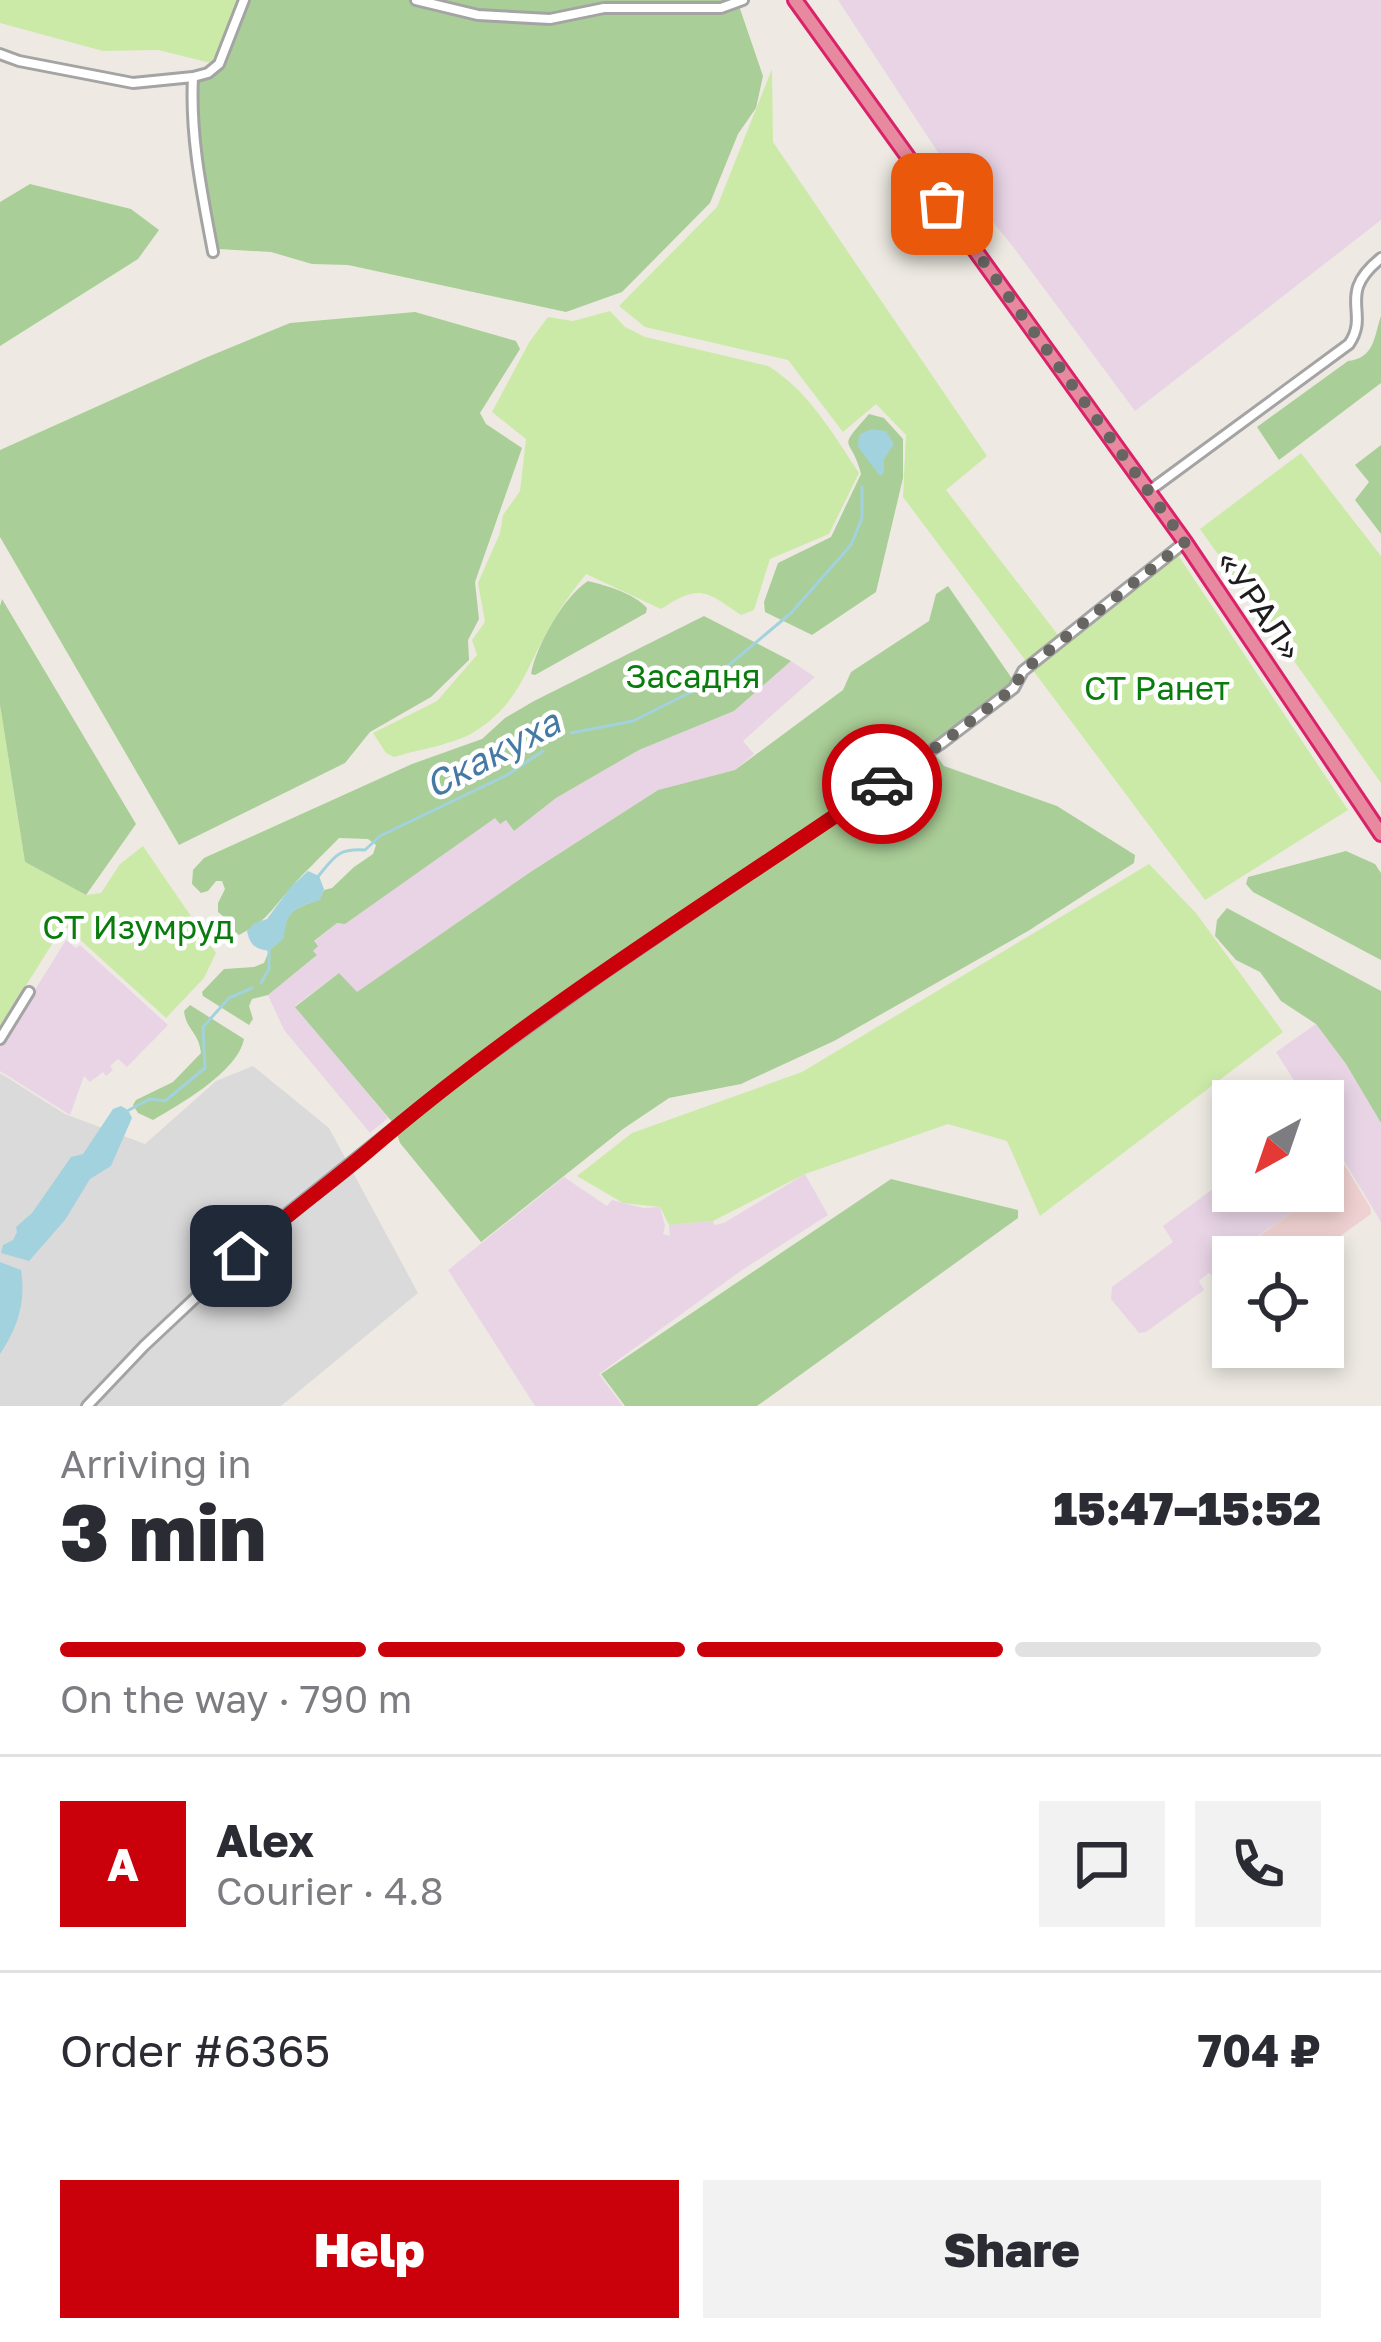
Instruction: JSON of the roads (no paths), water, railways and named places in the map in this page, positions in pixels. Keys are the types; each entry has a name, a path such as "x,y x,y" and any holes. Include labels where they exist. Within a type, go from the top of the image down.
{"highway":[{"name":"«УРАЛ»","path":"795,0 1185,542 1381,834"}],"street":[{"path":"0,54 133,83 193,77 219,64 244,0"},
{"path":"416,0 478,15 550,19 604,8 721,8 743,0"},
{"path":"193,77 196,165 213,252"},
{"path":"1148,491 1349,344 1355,335 1354,297 1359,282 1381,258"},
{"path":"87,1406 273,1225 444,1088 942,743 1014,688 1023,671 1185,542"},
{"path":"0,1039 29,992"}],"water":[{"path":"871,429 886,431 894,444 880,476 858,447 859,435"},
{"path":"308,871 319,876 324,889 320,900 293,912 284,938 269,951 257,947 247,931 267,919"},
{"path":"121,1106 132,1118 111,1166 90,1179 65,1220 29,1261 1,1253 71,1157 83,1154 113,1109"},
{"path":"0,1262 21,1270 22,1293 16,1324 0,1354"}],"waterway":[{"name":"Скакуха","path":"571,733 633,721 705,685 791,613 851,545 862,518 862,487"},
{"name":"Скакуха","path":"316,879 341,853 365,850 380,836 507,775 543,751"},
{"name":"Скакуха","path":"261,983 269,969 269,950"},
{"name":"Скакуха","path":"129,1110 150,1099 165,1101 205,1068 203,1027 229,998 252,988"}],"park label":[{"name":"Засадня","path":"693,675"},
{"name":"СТ Ранет","path":"1157,687"},
{"name":"СТ Изумруд","path":"138,926"}]}
